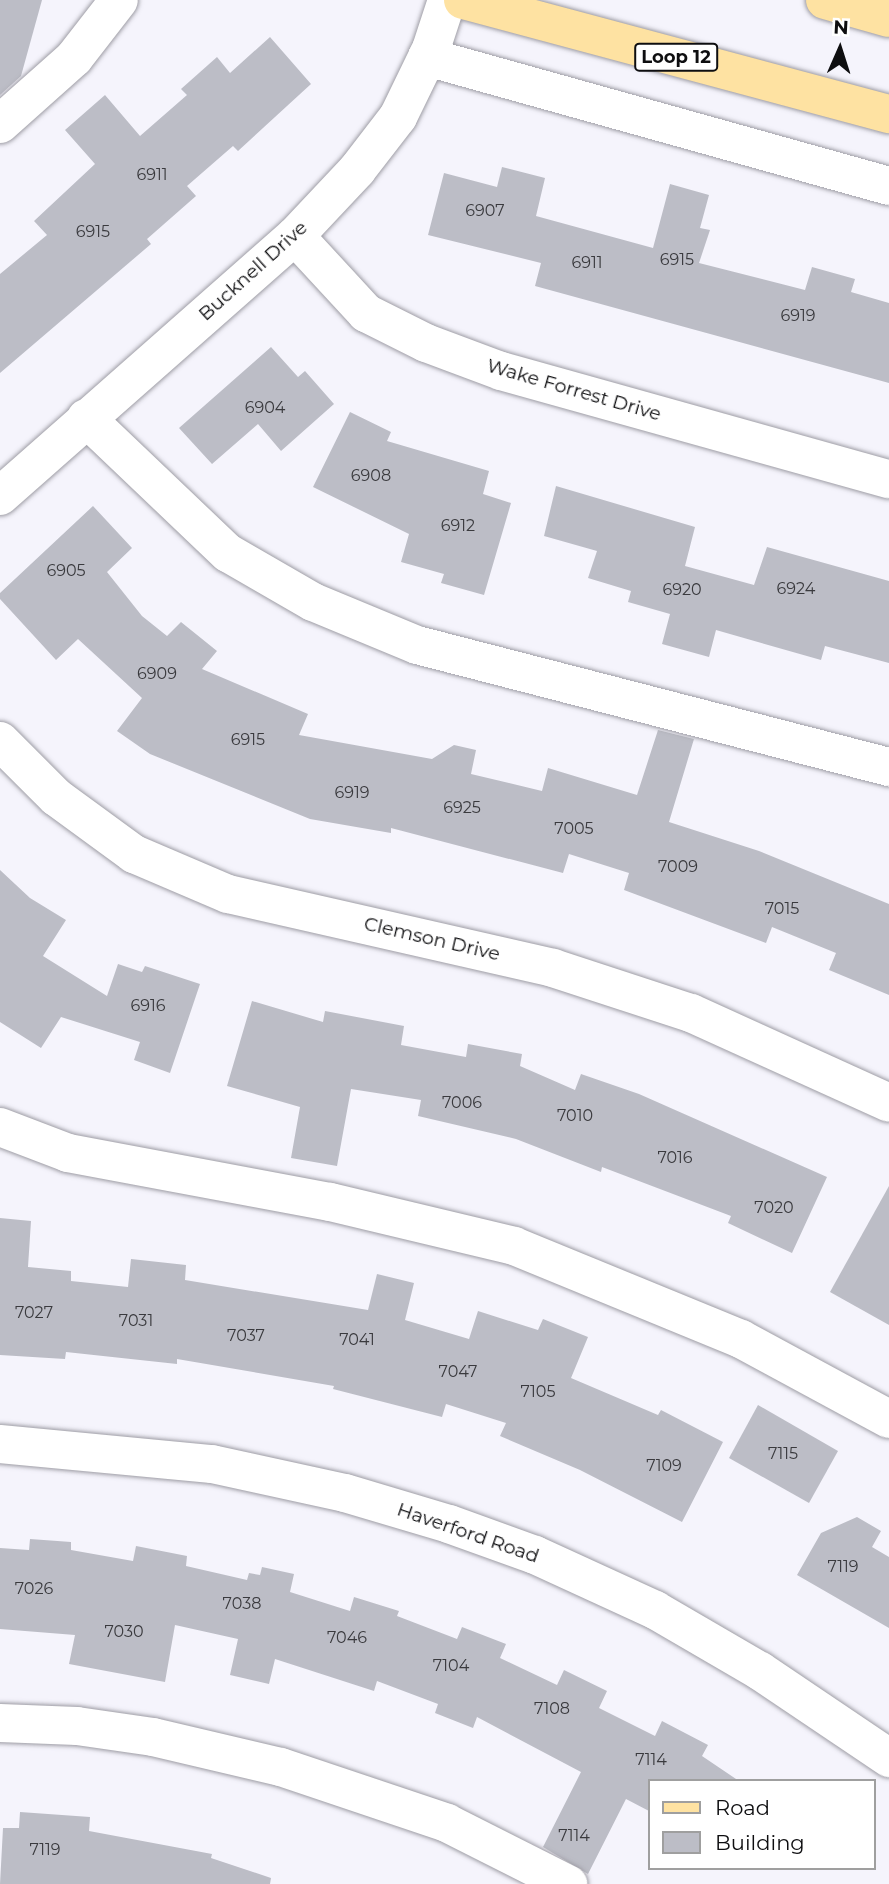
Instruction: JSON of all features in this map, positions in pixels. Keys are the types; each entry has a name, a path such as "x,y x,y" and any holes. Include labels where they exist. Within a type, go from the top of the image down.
{"main road":[{"name":"Loop 12","path":"463,0 889,114"},
{"path":"825,0 889,18"}],"street":[{"path":"0,124 74,58 119,0"},
{"name":"Bucknell Drive","path":"0,496 295,236 357,170 398,117 427,57 447,0"},
{"path":"427,57 889,186"},
{"name":"Wake Forrest Drive","path":"295,236 366,313 426,343 501,371 889,479"},
{"path":"86,418 228,553 313,602 417,645 889,767"},
{"name":"Clemson Drive","path":"0,741 56,797 134,854 228,894 553,968 691,1013 889,1103"},
{"path":"0,1127 68,1153 330,1202 514,1247 741,1339 889,1419"},
{"name":"Haverford Road","path":"0,1444 212,1464 345,1493 449,1524 534,1555 655,1610 760,1671 889,1758"},
{"path":"0,1723 77,1726 153,1737 281,1767 447,1823 568,1884"}],"building":[{"path":"0,0 42,0 21,76 0,95"},
{"path":"270,37 311,84 238,151 233,146 187,186 196,196 147,239 151,244 0,373 0,274 47,235 34,221 95,164 65,130 105,95 140,136 187,95 181,89 217,57 230,73"},
{"path":"502,167 545,178 536,216 653,248 670,184 709,195 700,228 710,230 699,263 805,290 812,267 855,279 851,292 889,303 889,383 535,286 541,263 428,235 444,173 497,187"},
{"path":"271,347 298,377 305,371 334,404 281,451 258,424 212,464 179,428"},
{"path":"350,412 391,432 387,441 489,471 483,494 511,503 484,595 441,583 444,574 401,562 409,534 313,487"},
{"path":"556,486 695,527 685,566 754,585 767,547 889,581 889,663 825,646 821,660 716,630 709,657 662,644 670,614 628,602 631,591 588,578 597,551 544,536"},
{"path":"93,506 132,548 107,572 142,616 167,636 181,622 217,651 202,669 308,714 299,735 432,759 454,745 476,750 471,774 542,791 548,768 637,795 658,730 694,739 669,822 759,851 889,904 889,995 829,970 836,953 772,927 766,943 624,890 629,873 569,854 563,873 391,828 391,833 310,819 150,754 117,731 142,698 78,639 56,660 0,599 0,593"},
{"path":"0,870 30,898 66,920 43,956 107,996 118,964 142,972 145,966 200,984 170,1073 134,1060 140,1042 61,1017 41,1048 0,1022"},
{"path":"252,1001 323,1022 325,1011 404,1026 401,1045 466,1057 468,1044 522,1054 520,1066 575,1090 581,1074 639,1094 827,1177 792,1253 728,1223 731,1216 602,1167 601,1172 516,1139 418,1116 421,1100 351,1089 337,1166 291,1158 300,1107 227,1086"},
{"path":"889,1186 889,1325 830,1292"},
{"path":"0,1218 31,1221 28,1267 71,1271 71,1281 128,1287 131,1259 186,1265 185,1280 368,1310 377,1274 414,1283 405,1320 469,1339 478,1311 538,1330 543,1319 588,1337 571,1378 658,1415 661,1410 723,1442 682,1522 580,1470 500,1436 506,1423 446,1404 442,1417 333,1389 334,1386 177,1359 177,1364 66,1352 65,1359 0,1355"},
{"path":"758,1405 838,1451 809,1503 729,1458"},
{"path":"857,1517 881,1531 872,1547 889,1557 889,1628 797,1575 821,1533"},
{"path":"30,1539 71,1542 71,1550 133,1561 136,1546 187,1556 186,1566 247,1580 249,1573 260,1575 262,1567 294,1574 290,1592 350,1611 354,1597 399,1611 397,1616 457,1639 462,1627 506,1644 500,1658 557,1685 564,1670 607,1691 599,1708 655,1736 662,1721 708,1745 702,1756 736,1779 648,1779 648,1810 626,1799 588,1874 543,1847 581,1772 477,1717 473,1728 435,1713 438,1704 377,1681 374,1691 275,1659 269,1684 230,1675 238,1639 175,1625 165,1682 69,1664 75,1635 0,1629 0,1548 29,1550"},
{"path":"20,1812 90,1817 89,1831 212,1854 211,1858 271,1878 270,1884 0,1884 3,1828 19,1828"}]}
